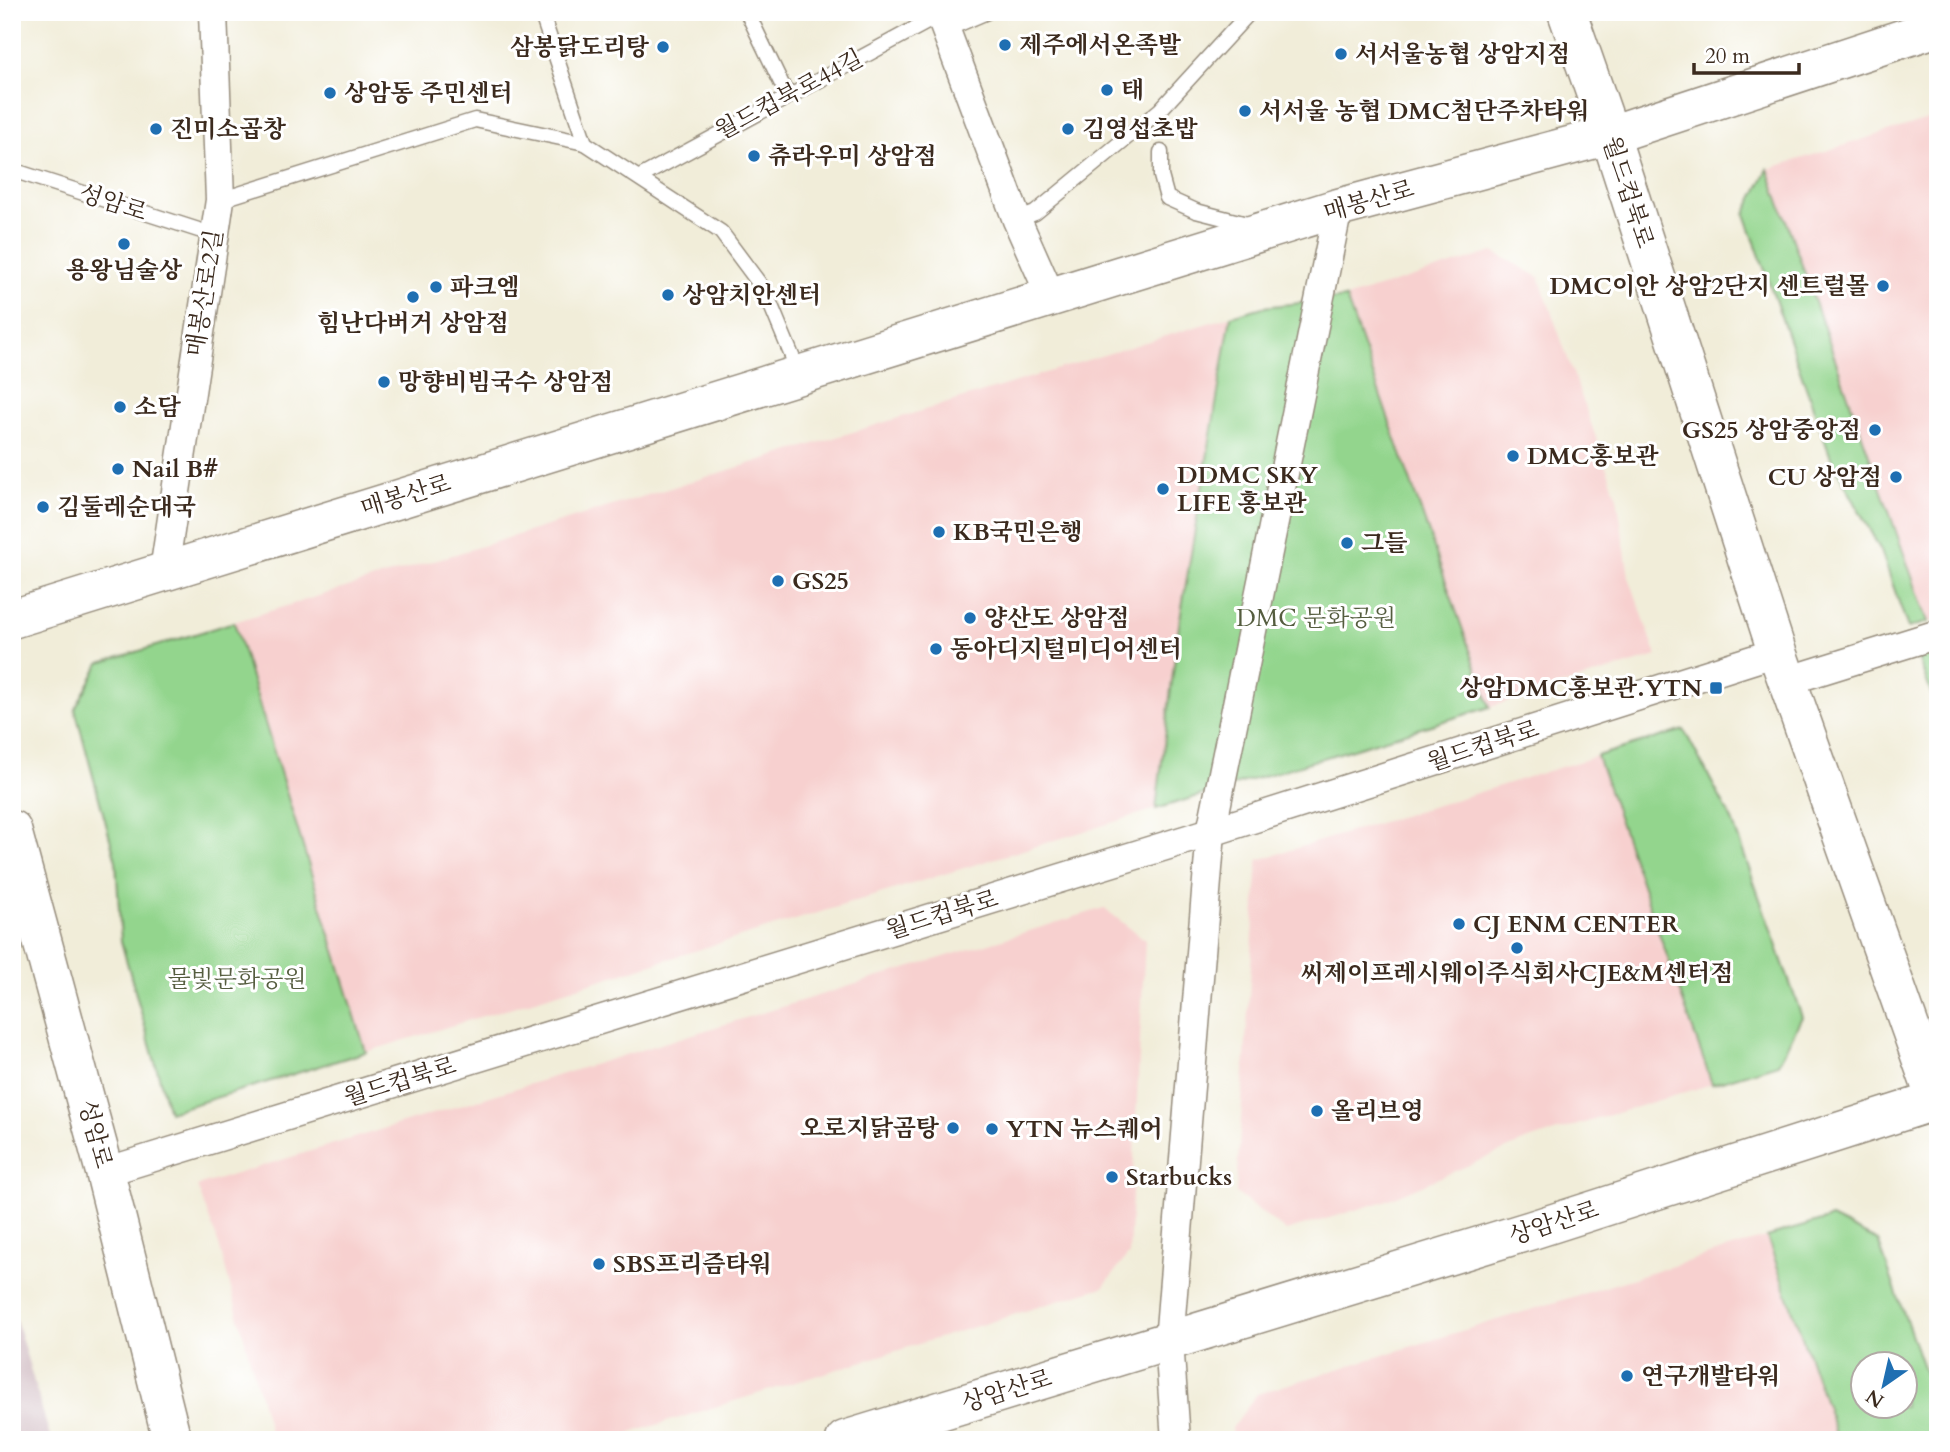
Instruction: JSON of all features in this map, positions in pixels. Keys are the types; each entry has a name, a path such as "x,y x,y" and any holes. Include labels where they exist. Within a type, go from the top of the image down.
{"main road":[{"name":"월드컵북로","path":"1567,12 1610,135 1782,667 1937,1103"},
{"name":"매봉산로","path":"12,619 799,374 1052,299 1338,208 1610,135 1938,27"},
{"name":"성암로","path":"12,830 105,1172 172,1440"},
{"name":"상암산로","path":"845,1440 1937,1103"}],"street":[{"name":"매봉산로2길","path":"164,571 220,200 213,12"},
{"path":"941,19 1017,220 1052,299"},
{"path":"1176,1440 1169,1342 1211,832 1338,208"},
{"name":"월드컵북로","path":"105,1172 1211,832 1782,667 1938,635"}],"lane":[{"path":"541,12 585,143"},
{"path":"747,12 787,95"},
{"name":"월드컵북로44길","path":"640,177 787,95 941,19 987,12"},
{"path":"1017,220 1035,213 1160,110 1250,12"},
{"path":"220,200 475,120 585,143 721,232 765,290 799,374"},
{"path":"1161,152 1161,176 1167,198 1196,211 1269,230"},
{"name":"성암로","path":"12,170 214,235"}],"shaded area":[{"name":"DMC이안 상암2단지 센트럴몰","path":"1938,116 1938,619 1928,622 1768,169"},
{"path":"1493,252 1539,277 1617,497 1629,577 1657,656 1490,707 1346,298"},
{"path":"1231,316 1213,414 1165,730 1156,809 366,1052 234,622"},
{"path":"1597,756 1712,1084 1528,1140 1382,1202 1286,1231 1236,1193 1258,860"},
{"path":"1104,908 1145,940 1129,1254 1103,1287 608,1440 272,1440 219,1245 197,1186"},
{"name":"연구개발타워","path":"1767,1237 1838,1440 1233,1440 1232,1428 1257,1394"},
{"path":"12,1306 51,1440 12,1440"}],"green space":[{"path":"1768,169 1928,622 1908,628 1881,551 1831,458 1745,214"},
{"name":"DMC 문화공원","path":"1346,298 1490,707 1156,809 1179,625 1231,316 1263,307"},
{"name":"물빛문화공원","path":"234,622 366,1052 169,1112 121,941 116,861 75,709 100,663"},
{"path":"1938,652 1938,727 1934,700 1918,658"},
{"path":"1684,730 1731,818 1802,1017 1778,1064 1712,1084 1597,756"},
{"path":"1831,1218 1878,1241 1917,1350 1848,1350 1848,1420 1918,1420 1918,1353 1938,1409 1938,1440 1838,1440 1767,1237"}],"place":[{"name":"제주에서온족발","path":"1005,45"},
{"name":"삼봉닭도리탕","path":"663,47"},
{"name":"서서울농협 상암지점","path":"1341,54"},
{"name":"태","path":"1107,90"},
{"name":"상암동 주민센터","path":"330,93"},
{"name":"서서울 농협 DMC첨단주차타워","path":"1245,111"},
{"name":"진미소곱창","path":"156,129"},
{"name":"김영섭초밥","path":"1068,129"},
{"name":"츄라우미 상암점","path":"754,156"},
{"name":"용왕님술상","path":"124,244"},
{"name":"DMC이안 상암2단지 센트럴몰","path":"1883,286"},
{"name":"파크엠","path":"436,287"},
{"name":"상암치안센터","path":"668,295"},
{"name":"힘난다버거 상암점","path":"413,297"},
{"name":"망향비빔국수 상암점","path":"384,382"},
{"name":"소담","path":"120,407"},
{"name":"GS25 상암중앙점","path":"1875,430"},
{"name":"DMC홍보관","path":"1513,456"},
{"name":"Nail B#","path":"118,469"},
{"name":"CU 상암점","path":"1896,477"},
{"name":"DDMC SKY LIFE 홍보관","path":"1163,489"},
{"name":"김둘레순대국","path":"43,507"},
{"name":"KB국민은행","path":"939,532"},
{"name":"그들","path":"1347,543"},
{"name":"GS25","path":"778,581"},
{"name":"양산도 상암점","path":"970,618"},
{"name":"동아디지털미디어센터","path":"936,649"},
{"name":"상암DMC홍보관.YTN","path":"1716,688"},
{"name":"CJ ENM CENTER","path":"1459,924"},
{"name":"씨제이프레시웨이주식회사CJE&M센터점","path":"1517,948"},
{"name":"올리브영","path":"1317,1111"},
{"name":"오로지닭곰탕","path":"953,1128"},
{"name":"YTN 뉴스퀘어","path":"992,1129"},
{"name":"Starbucks","path":"1112,1177"},
{"name":"SBS프리즘타워","path":"599,1264"},
{"name":"연구개발타워","path":"1627,1376"}]}
